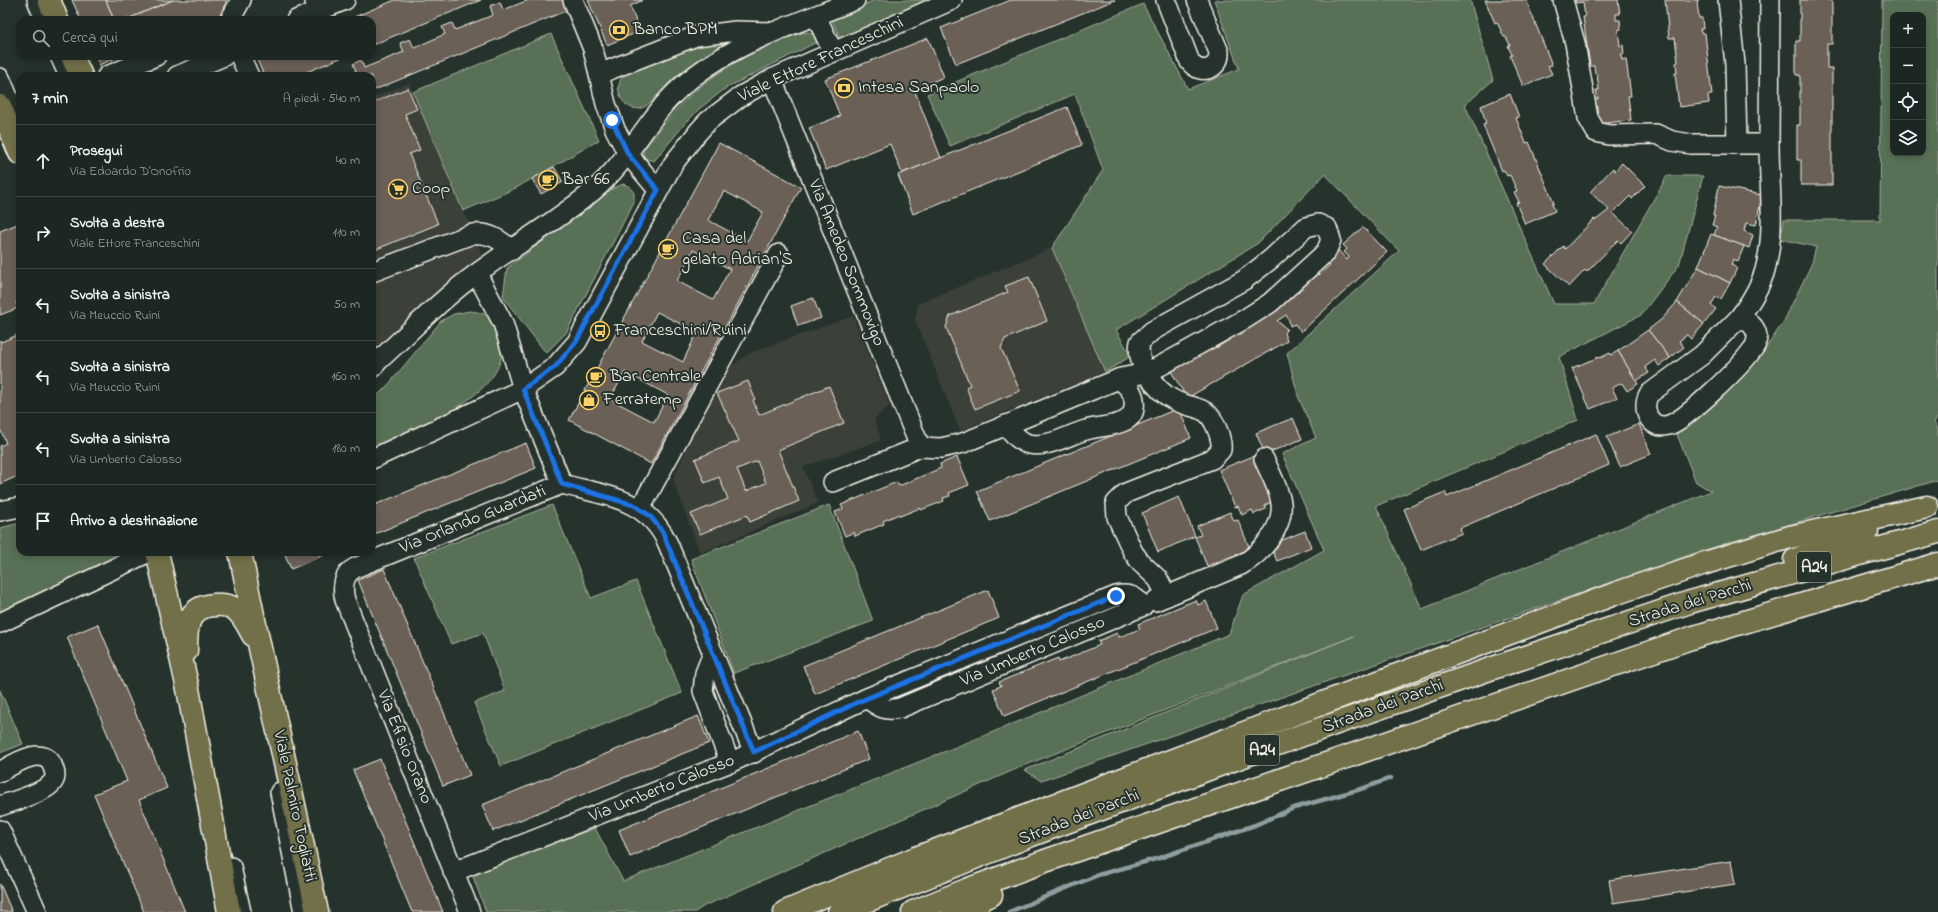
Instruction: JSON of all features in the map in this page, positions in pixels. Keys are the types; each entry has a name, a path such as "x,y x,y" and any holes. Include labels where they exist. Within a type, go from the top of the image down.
{"main road":[{"path":"49,0 55,16"},
{"path":"74,60 79,72"},
{"path":"0,106 16,144"},
{"path":"1690,602 1932,505"},
{"path":"785,912 909,861 1376,682 1617,594 1702,564 1790,537 1932,505"},
{"name":"Strada dei Parchi","path":"839,912 1022,839 1246,756 1490,669 1690,602 1938,532"},
{"path":"158,556 188,689 229,912"},
{"name":"Viale Palmiro Togliatti","path":"241,556 258,645 282,745 316,912"},
{"name":"Strada dei Parchi","path":"913,912 980,884 1694,637 1938,564"},
{"path":"188,689 186,634 189,620 199,609 210,605 222,605 235,609 245,620 258,645"},
{"path":"954,912 1102,842"}],"street":[{"path":"37,0 43,16"},
{"path":"232,16 241,0"},
{"path":"302,16 316,6 345,0"},
{"path":"573,0 589,38 612,120 628,154 658,190"},
{"path":"376,357 462,284 590,194 608,177 628,154 654,117 669,99 685,84 717,60 732,52 855,0"},
{"name":"Viale Ettore Franceschini","path":"376,457 523,389 555,367 576,342 658,190 686,146 708,121 741,96 772,79 952,0"},
{"path":"1166,0 1190,62 1197,68 1207,70 1215,65 1219,56 1197,0"},
{"path":"1563,0 1574,38 1588,118 1596,132 1609,135 1656,134 1672,141 1691,144 1769,144"},
{"path":"1728,0 1736,64 1737,144"},
{"path":"1739,318 1748,321 1756,331 1756,340 1753,350 1711,393 1674,423 1660,426 1650,420 1647,416 1645,407 1650,394 1702,355 1739,318 1757,290 1767,260 1770,219 1770,0"},
{"path":"816,16 833,52"},
{"path":"600,74 696,36 736,31 776,33"},
{"path":"62,60 67,72"},
{"path":"117,72 146,60"},
{"path":"186,72 215,60"},
{"path":"242,60 247,72"},
{"path":"0,78 16,116"},
{"name":"Via Amedeo Sommovigo","path":"772,79 920,447"},
{"path":"833,482 920,447 941,448 960,444 1118,379 1146,373 1245,319 1284,292 1328,249 1331,236 1327,228 1318,224 1306,227 1271,259 1244,280 1148,334 1140,342 1139,347 1146,373 1171,398 1208,412 1214,421 1221,439 1221,450 1212,459 1126,493 1116,503 1117,517 1133,552 1141,563 1158,579 1167,596"},
{"path":"376,270 472,234 493,236 512,250"},
{"path":"640,509 779,254"},
{"path":"477,274 504,324 523,389 562,484 621,501 640,509 653,520 666,538 754,752"},
{"path":"1006,425 1020,440 1037,445 1049,443 1089,429 1119,424 1130,417 1133,412 1135,402 1130,390 1118,379"},
{"path":"1143,606 1248,561 1268,542 1279,520 1281,503 1264,459"},
{"name":"Via Orlando Guardati","path":"344,581 349,572 355,568 562,484"},
{"path":"0,511 16,508"},
{"path":"0,623 142,556"},
{"name":"Via Efisio Orano","path":"344,581 345,600 470,912"},
{"name":"Via Umberto Calosso","path":"453,872 730,763 867,698 1119,595 1132,596 1143,606 895,709 880,708 867,698"},
{"path":"982,651 991,670"},
{"path":"713,652 705,673 703,692 730,763"},
{"name":"Viale Palmiro Togliatti","path":"270,700 272,754 304,912"},
{"path":"0,772 22,759 32,756 40,756 50,762 56,775 54,781 44,790 0,806"},
{"path":"201,762 222,820 241,912"},
{"path":"0,830 37,912"}],"shaded area":[{"path":"409,83 486,264 376,360 376,96"},
{"path":"1052,248 1105,372 960,431 915,320 918,304"},
{"path":"853,316 890,405 874,419 881,440 803,467 818,503 700,553 673,479 713,390 731,366 752,352"}],"green space":[{"path":"875,0 931,0 840,38 831,18"},
{"path":"1214,0 1470,0 1493,80 1465,105 1554,304 1594,304 1667,176 1703,176 1679,265 1641,315 1559,357 1578,420 1376,506 1422,609 1711,491 1696,482 1674,427 1719,400 1760,357 1784,321 1812,263 1816,247 1780,239 1784,220 1880,220 1882,0 1938,0 1938,417 1934,422 1938,429 1938,480 1701,551 1041,781 1025,770 1354,636 1023,766 704,906 695,912 486,912 472,874 595,828 623,881 1003,728 1229,634 1243,595 1324,550 1282,454 1316,438 1298,396 1287,353 1399,251 1325,174 1258,243 1116,330 1131,356 1105,372 1052,248 1103,170 1075,94 950,146 927,94 1143,4 1188,89 1239,69"},
{"path":"808,32 814,35 817,42 726,88 699,109 654,161 644,158 643,150 668,119 696,90 720,72 759,50 787,38"},
{"path":"551,34 599,140 516,188 463,211 413,92"},
{"path":"709,38 722,42 722,47 680,73 647,105 636,109 626,105 621,99 619,87 623,75"},
{"path":"623,184 629,186 634,193 634,202 566,333 546,353 503,297 507,268 612,189"},
{"path":"470,311 477,312 486,315 492,321 501,348 499,365 488,382 472,397 430,422 376,446 376,397 389,384 441,321 454,314"},
{"path":"552,505 591,598 636,581 682,693 501,766 474,703 505,691 483,633 451,644 414,558"},
{"path":"829,505 873,621 734,673 691,559"},
{"path":"16,524 16,556 117,556 0,612 0,528"},
{"path":"0,690 23,744 0,753"}],"building":[{"path":"72,0 106,0 112,16 79,16"},
{"path":"106,0 173,0 135,16 112,16"},
{"path":"173,0 227,0 220,15 217,16 135,16"},
{"path":"395,0 481,0 376,43 376,16 357,16"},
{"path":"529,0 567,0 570,9 376,89 376,72 354,72 356,71 353,64 361,60 364,68 404,52 400,43 410,39 414,48 445,34 442,27 452,23 455,30 493,15 490,6 500,2 503,10"},
{"path":"588,0 643,0 630,6 640,31 607,45"},
{"path":"1011,0 1115,0 956,64 941,28"},
{"path":"1485,0 1526,0 1552,65 1548,66 1552,74 1523,86 1510,56 1512,55 1508,46 1510,45 1506,37 1504,37 1497,22 1495,23"},
{"path":"1575,0 1618,0 1620,14 1616,14 1616,20 1620,20 1621,29 1618,30 1620,46 1623,45 1624,54 1621,54 1622,60 1626,59 1631,96 1628,96 1631,120 1598,124 1595,99 1598,99 1596,90 1599,90 1597,74 1595,74 1594,66 1590,66 1583,17 1585,17 1583,2 1576,3"},
{"path":"1665,0 1699,0 1697,2 1699,18 1702,18 1703,29 1700,29 1701,33 1705,33 1712,95 1708,95 1709,103 1679,107 1675,73 1677,73 1676,63 1678,62 1675,38 1669,38"},
{"path":"1800,0 1832,0 1832,44 1827,44 1827,68 1832,68 1832,185 1801,185 1801,160 1797,160 1797,125 1800,125 1800,75 1796,75 1796,41 1800,41"},
{"path":"928,38 944,77 914,89 941,158 902,173 890,144 826,170 809,128 840,116 825,79"},
{"path":"97,60 111,60 99,65"},
{"path":"257,60 335,60 307,72 262,72"},
{"name":"Coop","path":"408,88 417,109 405,114 420,150 409,154 438,224 376,249 376,101"},
{"path":"1510,94 1519,117 1516,118 1526,143 1529,142 1554,203 1552,204 1555,211 1525,224 1516,203 1519,202 1514,192 1517,191 1510,175 1507,176 1504,170 1502,171 1483,125 1486,124 1481,106"},
{"path":"1067,107 1082,145 913,214 898,175"},
{"path":"719,143 801,187 651,464 569,420","holes":["724,191 763,212 747,241 708,220","693,250 730,269 713,300 677,281","657,312 697,332 683,362 642,341","625,372 668,395 654,422 610,399"]},
{"path":"1622,163 1645,186 1632,199 1630,196 1613,213 1632,231 1621,243 1618,240 1587,272 1585,270 1569,287 1545,264 1563,246 1565,249 1594,219 1596,220 1609,210 1590,192 1613,168 1615,171"},
{"name":"Bar 66","path":"554,167 563,182 541,194 532,179"},
{"path":"1719,186 1762,195 1756,225 1746,223 1744,231 1753,235 1749,248 1714,235 1717,227 1712,225 1715,216 1713,216"},
{"path":"16,225 16,309 0,315 0,231"},
{"path":"1363,227 1387,252 1301,332 1295,324 1290,326 1286,315 1277,321 1287,329 1284,333 1287,341 1187,398 1169,368 1213,343 1216,348 1229,340 1227,335 1315,271 1319,275 1330,265 1325,259 1337,249 1347,260 1349,257 1344,252 1347,249 1343,245"},
{"path":"1711,234 1744,246 1738,261 1733,259 1731,265 1737,268 1730,283 1698,267"},
{"path":"1698,267 1730,283 1721,299 1716,297 1711,305 1716,309 1704,324 1677,302"},
{"path":"1029,277 1047,321 1005,339 1001,348 1020,391 975,409 966,387 970,385 946,327 950,316 1008,292 1005,286"},
{"path":"813,298 821,318 798,326 791,306"},
{"path":"1677,302 1704,324 1691,339 1687,335 1679,341 1684,347 1670,358 1648,330 1662,319"},
{"path":"1648,330 1670,358 1659,366 1655,360 1645,367 1649,373 1636,381 1618,351"},
{"path":"16,336 16,477 0,484 0,446 6,443 0,429 0,340 1,342"},
{"path":"1618,351 1638,384 1627,391 1622,383 1612,388 1617,398 1590,409 1572,368 1610,353 1611,355"},
{"path":"748,381 759,415 829,386 844,423 778,450 799,501 750,522 747,515 700,534 691,514 728,499 719,477 705,483 695,459 739,441 717,393","holes":["757,461 766,483 746,491 737,469"]},
{"path":"1179,408 1191,438 990,521 977,491"},
{"path":"1293,418 1302,439 1265,454 1256,433"},
{"path":"1639,424 1651,454 1620,467 1607,437"},
{"path":"1596,434 1609,465 1460,528 1462,533 1421,550 1404,509 1445,492 1447,497"},
{"path":"526,443 536,468 376,533 376,504"},
{"path":"1256,455 1275,501 1265,505 1266,509 1254,514 1252,510 1242,515 1238,506 1235,507 1219,470"},
{"path":"957,457 969,485 949,493 950,496 943,498 944,501 921,510 920,508 900,516 899,514 883,521 884,524 855,536 854,532 845,536 835,512 843,509 841,505 897,482 899,486 941,468 940,464"},
{"path":"1179,497 1195,536 1158,552 1142,513"},
{"path":"1230,512 1234,521 1238,520 1250,549 1207,566 1195,537 1201,535 1197,526"},
{"path":"1305,531 1311,547 1277,561 1270,545"},
{"path":"286,556 322,556 291,569"},
{"path":"384,569 470,775 443,786 358,580"},
{"path":"988,590 999,618 815,694 803,666"},
{"path":"1196,600 1198,605 1206,601 1217,628 1004,716 993,689 1001,686 999,682 1058,658 1059,662 1100,645 1098,641 1117,633 1119,637 1140,629 1138,624"},
{"path":"98,624 167,788 139,800 185,912 144,912 94,794 127,781 67,637"},
{"path":"698,716 709,743 493,831 482,805"},
{"path":"858,731 869,759 630,857 619,830"},
{"path":"380,759 443,912 412,912 353,770"},
{"path":"1731,861 1735,884 1613,903 1609,880"},
{"path":"0,884 12,912 0,912"}],"waterway":[{"path":"1009,912 1098,875 1159,858 1255,825 1294,808 1361,789 1391,778"}],"place":[{"name":"Banco BPM","path":"619,30"},
{"name":"Intesa Sanpaolo","path":"844,88"},
{"name":"Bar 66","path":"548,180"},
{"name":"Coop","path":"398,189"},
{"name":"Casa del gelato Adrian'S","path":"668,249"},
{"name":"Franceschini/Ruini","path":"600,331"},
{"name":"Bar Centrale","path":"596,377"},
{"name":"Ferratemp","path":"589,400"}],"route":[{"path":"612,120 628,154 658,190 576,342 566,356 555,367 540,379 523,389 562,484 634,505 650,516 662,531 754,752 858,702 1116,596"}]}
